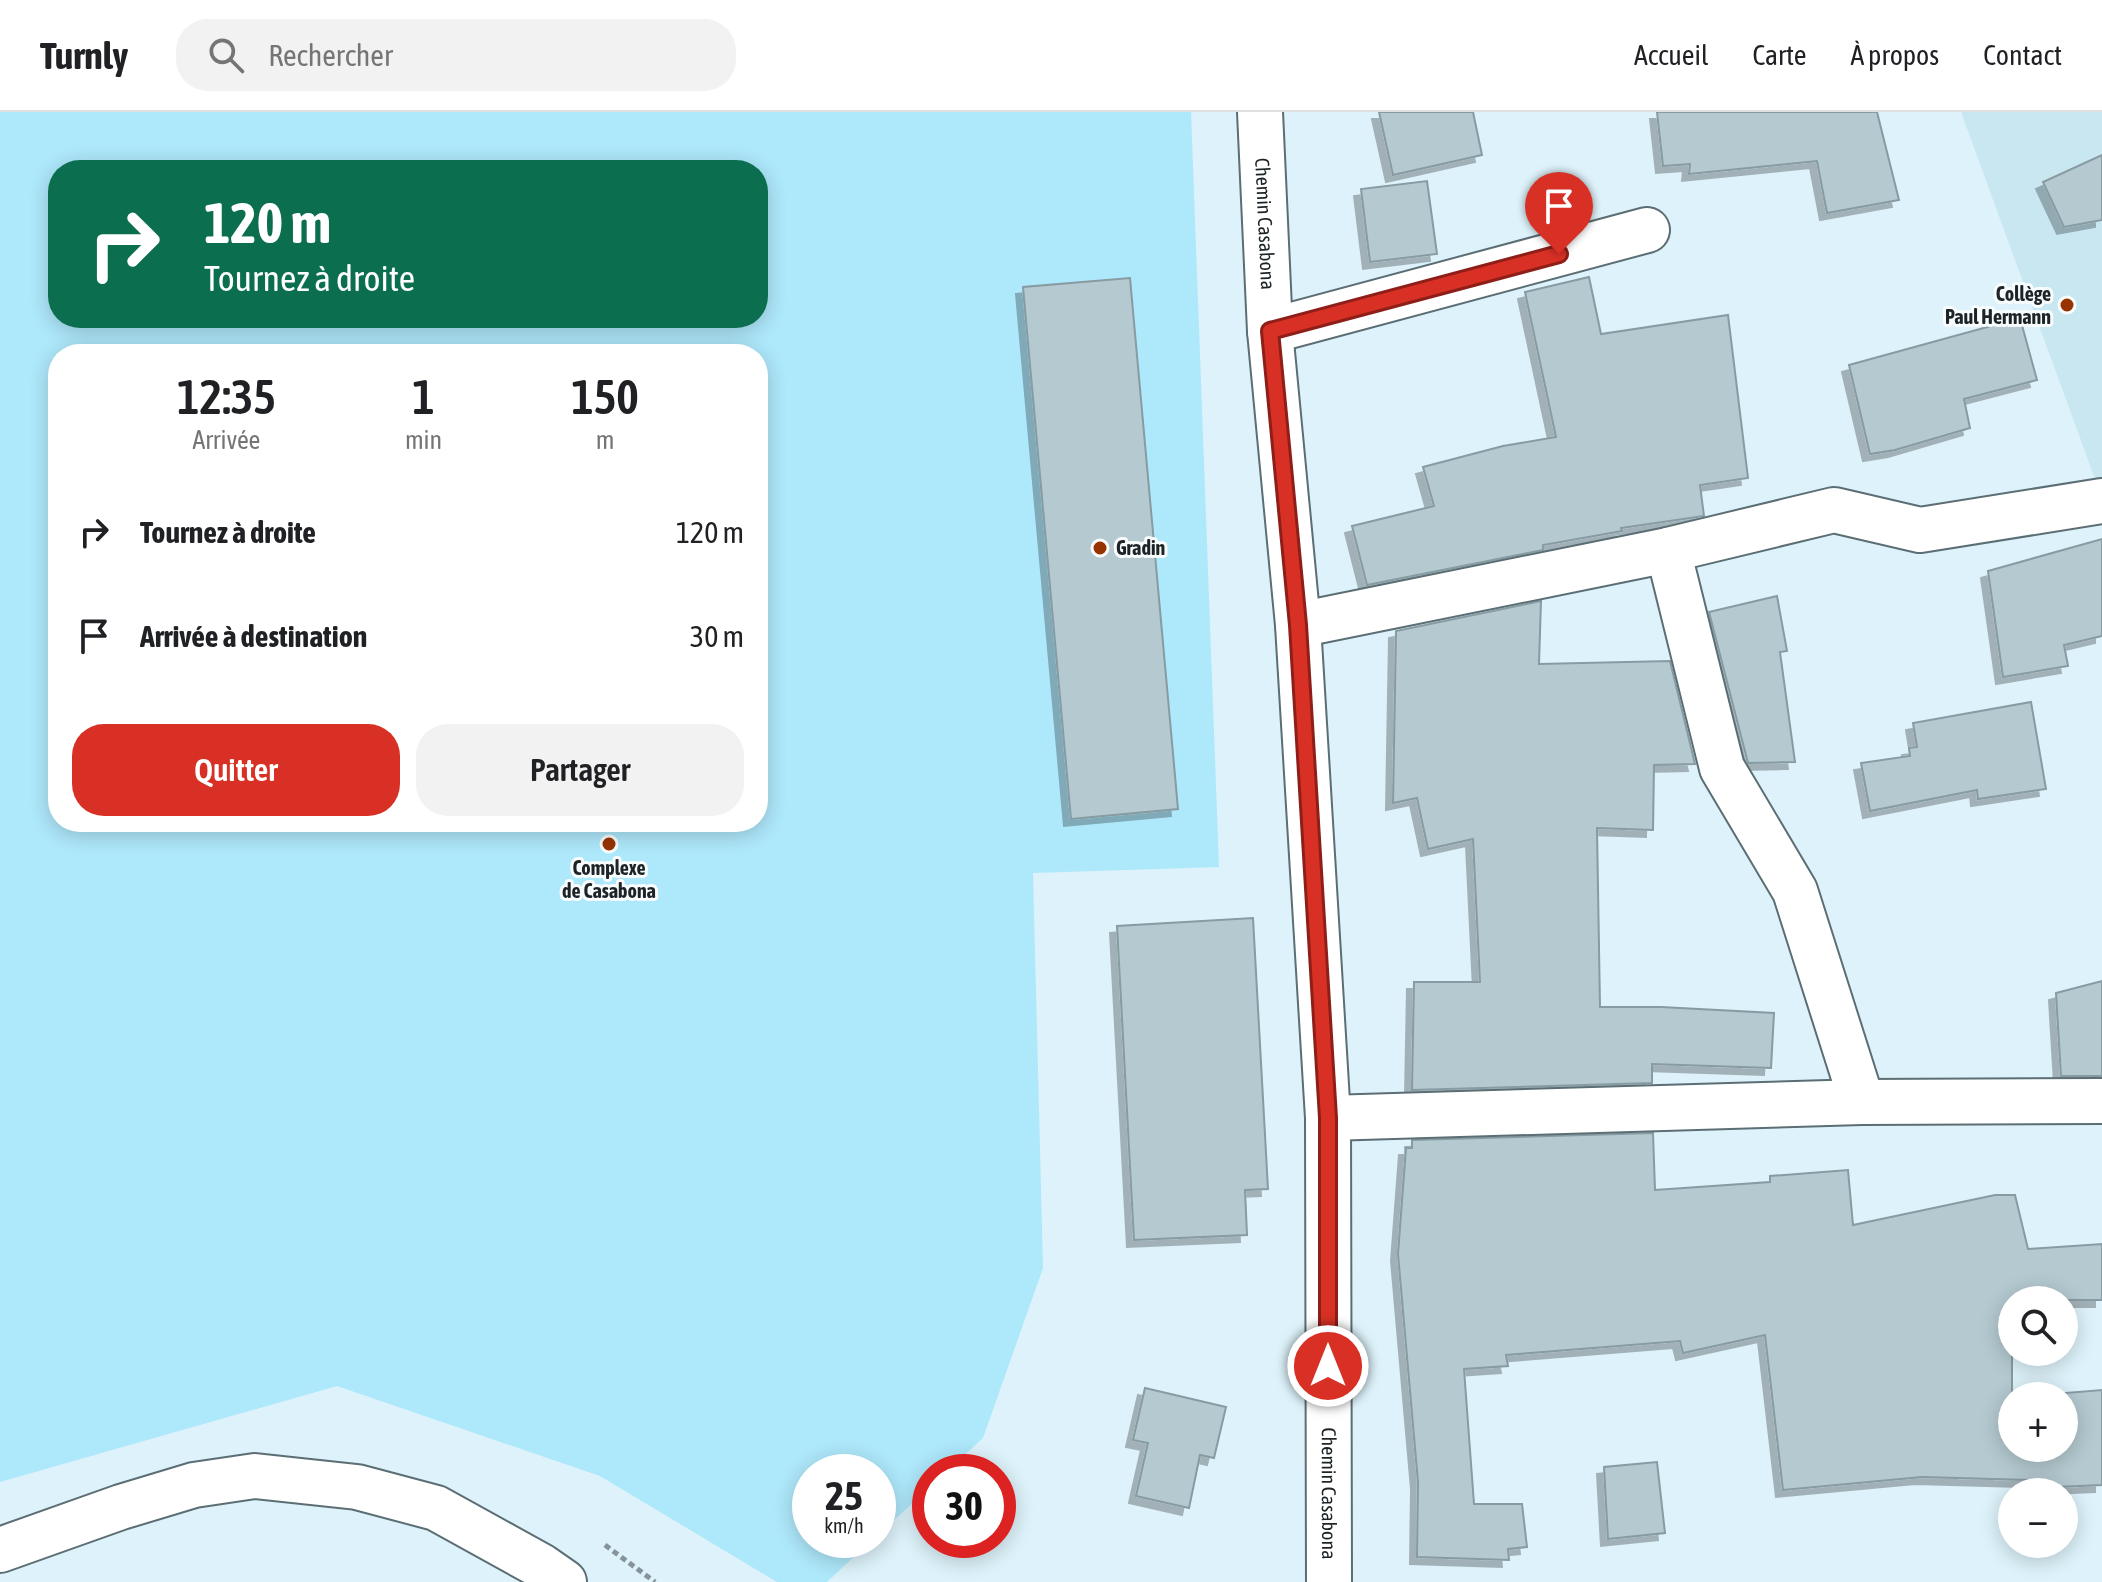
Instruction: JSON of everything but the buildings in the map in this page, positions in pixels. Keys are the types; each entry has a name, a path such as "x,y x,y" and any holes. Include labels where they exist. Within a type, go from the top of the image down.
{"street":[{"name":"Chemin Casabona","path":"1260,112 1270,331 1298,625 1328,1118 1329,1582"},
{"path":"1270,331 1647,230"},
{"path":"1298,625 1668,550 1834,510 1920,530 2102,501"},
{"path":"1668,550 1722,768 1795,891 1862,1102"},
{"path":"1328,1118 1862,1102 2102,1101"},
{"path":"0,1550 194,1485 255,1476 357,1487 436,1508 564,1582"}],"shaded area":[{"name":"Complexe de Casabona","path":"0,112 1191,112 1219,867 1033,873 1043,1268 983,1438 966,1454 912,1454 912,1504 896,1518 896,1454 792,1454 792,1558 853,1558 827,1582 777,1582 600,1476 337,1386 0,1482"},
{"name":"Collège Paul Hermann","path":"1961,112 2102,112 2102,498"}],"place":[{"name":"Collège Paul Hermann","path":"2067,305"},
{"name":"Gradin","path":"1100,548"},
{"name":"Complexe de Casabona","path":"609,844"}],"route":[{"path":"1328,1366 1328,1118 1298,625 1270,331 1559,254"}]}
